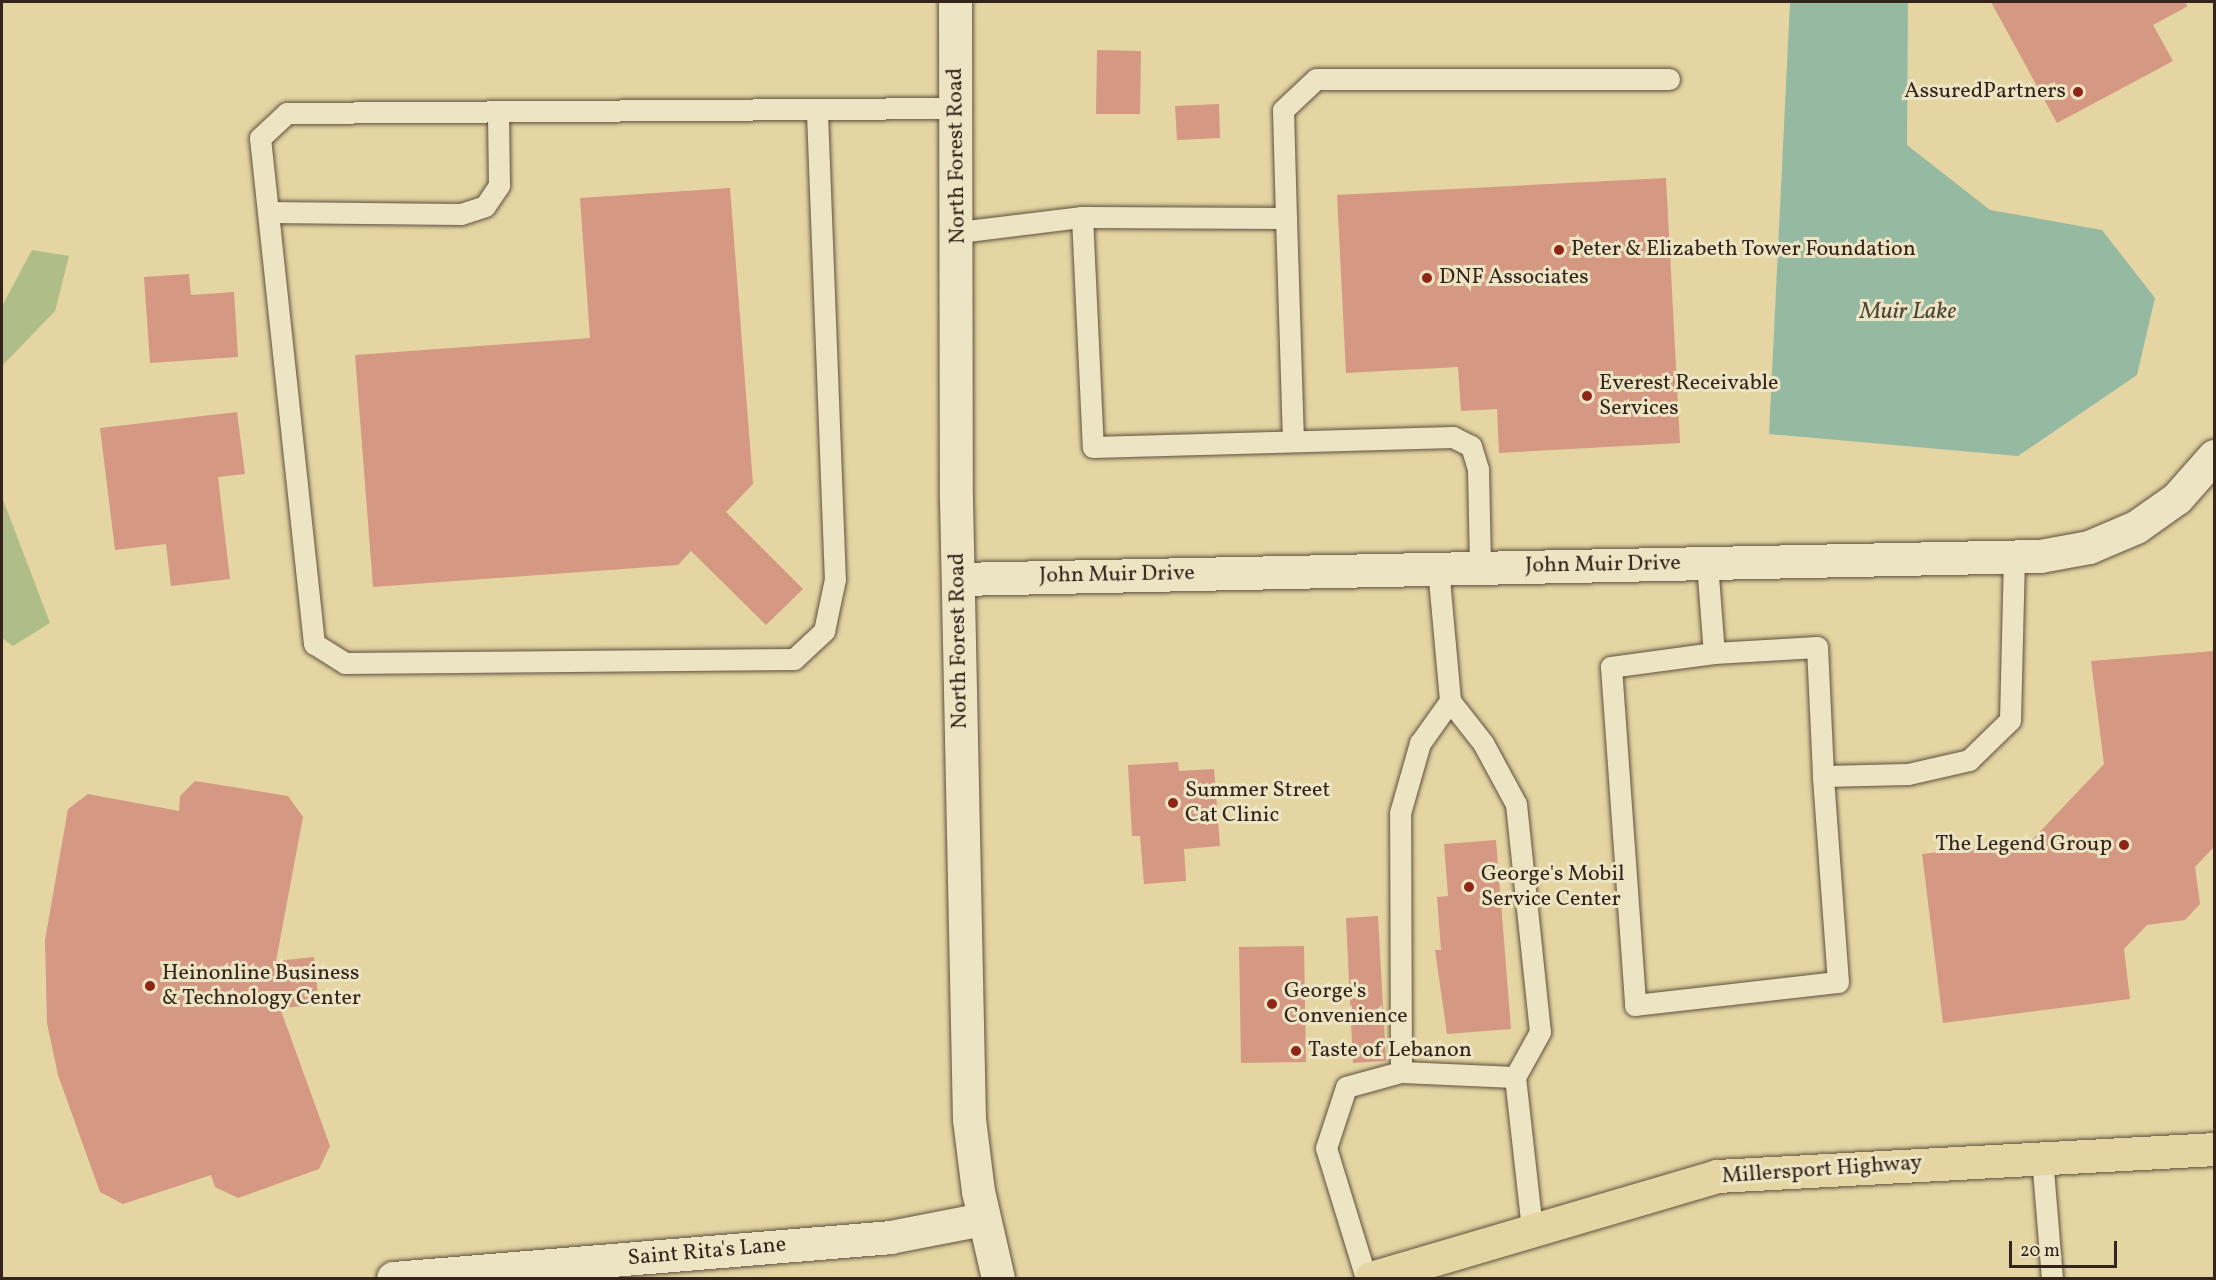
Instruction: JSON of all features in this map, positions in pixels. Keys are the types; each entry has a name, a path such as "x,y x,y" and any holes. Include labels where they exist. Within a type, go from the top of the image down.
{"main road":[{"name":"Millersport Highway","path":"1371,1278 1717,1176 2214,1149"}],"street":[{"name":"North Forest Road","path":"955,2 959,232 958,579 969,1119 983,1218 998,1278"},
{"name":"John Muir Drive","path":"958,579 2014,557 2089,547 2136,527 2177,498 2214,456"},
{"name":"Saint Rita's Lane","path":"393,1278 890,1237 983,1218"}],"lane":[{"path":"1293,441 1283,110 1316,79 1669,80"},
{"path":"817,113 835,579 824,631 794,659 345,663 314,644 260,138 286,113 817,113 957,108"},
{"path":"268,212 461,214 485,206 499,185 498,112"},
{"path":"959,232 1082,217 1286,218"},
{"path":"1082,217 1094,447 1454,437 1471,446 1479,469 1480,567"},
{"path":"1823,776 1908,774 1969,760 2010,720 2014,557"},
{"path":"1707,563 1714,653"},
{"path":"1438,568 1450,701 1483,742 1516,804 1540,1032 1515,1077 1532,1229"},
{"path":"1817,647 1823,776 1838,982 1635,1005 1611,667 1714,653 1817,647"},
{"path":"1401,1072 1400,813 1419,743 1450,701"},
{"path":"1366,1278 1326,1148 1346,1087 1401,1072 1515,1077"},
{"path":"2042,1157 2052,1278"}],"shaded area":[{"path":"32,250 69,256 55,311 2,366 2,306"},
{"path":"2,497 50,623 13,646 2,638"}],"water":[{"name":"Muir Lake","path":"1790,2 1908,2 1907,145 1990,210 2102,230 2155,298 2137,375 2018,456 1769,434"}],"building":[{"name":"AssuredPartners","path":"1991,2 2185,2 2188,6 2153,25 2173,61 2057,123"},
{"path":"1097,50 1141,51 1140,114 1096,114"},
{"path":"1219,104 1220,138 1177,140 1175,106"},
{"path":"1666,178 1680,443 1499,453 1497,409 1461,411 1458,367 1346,373 1337,195"},
{"path":"730,188 753,484 726,512 803,589 766,625 691,551 678,565 373,587 355,355 590,338 580,198"},
{"path":"189,274 191,295 234,292 238,357 150,363 144,277"},
{"path":"237,412 245,474 218,477 230,579 171,586 166,544 115,550 100,428"},
{"path":"2214,651 2214,847 2195,867 2200,904 2185,920 2147,925 2124,949 2130,999 1943,1023 1922,854 2031,841 2104,764 2091,661"},
{"name":"Summer Street Cat Clinic","path":"1178,762 1179,771 1214,769 1220,846 1184,849 1186,881 1144,884 1140,836 1132,836 1128,765"},
{"name":"Heinonline Business & Technology Center","path":"195,781 288,796 303,817 276,961 314,957 319,1005 280,1008 330,1146 319,1169 238,1198 215,1187 211,1175 123,1204 100,1192 58,1075 47,1023 45,940 68,809 88,794 179,811 180,796"},
{"path":"1496,840 1511,1029 1447,1034 1435,950 1441,950 1437,897 1448,896 1444,844"},
{"path":"1378,916 1386,1061 1353,1063 1346,918"},
{"name":"George's Convenience","path":"1304,946 1306,1062 1241,1063 1239,947"}],"place":[{"name":"AssuredPartners","path":"2078,92"},
{"name":"Peter & Elizabeth Tower Foundation","path":"1559,250"},
{"name":"DNF Associates","path":"1427,278"},
{"name":"Everest Receivable Services","path":"1587,396"},
{"name":"Summer Street Cat Clinic","path":"1173,803"},
{"name":"The Legend Group","path":"2124,845"},
{"name":"George's Mobil Service Center","path":"1469,887"},
{"name":"Heinonline Business & Technology Center","path":"150,986"},
{"name":"George's Convenience","path":"1272,1004"},
{"name":"Taste of Lebanon","path":"1296,1051"}]}
